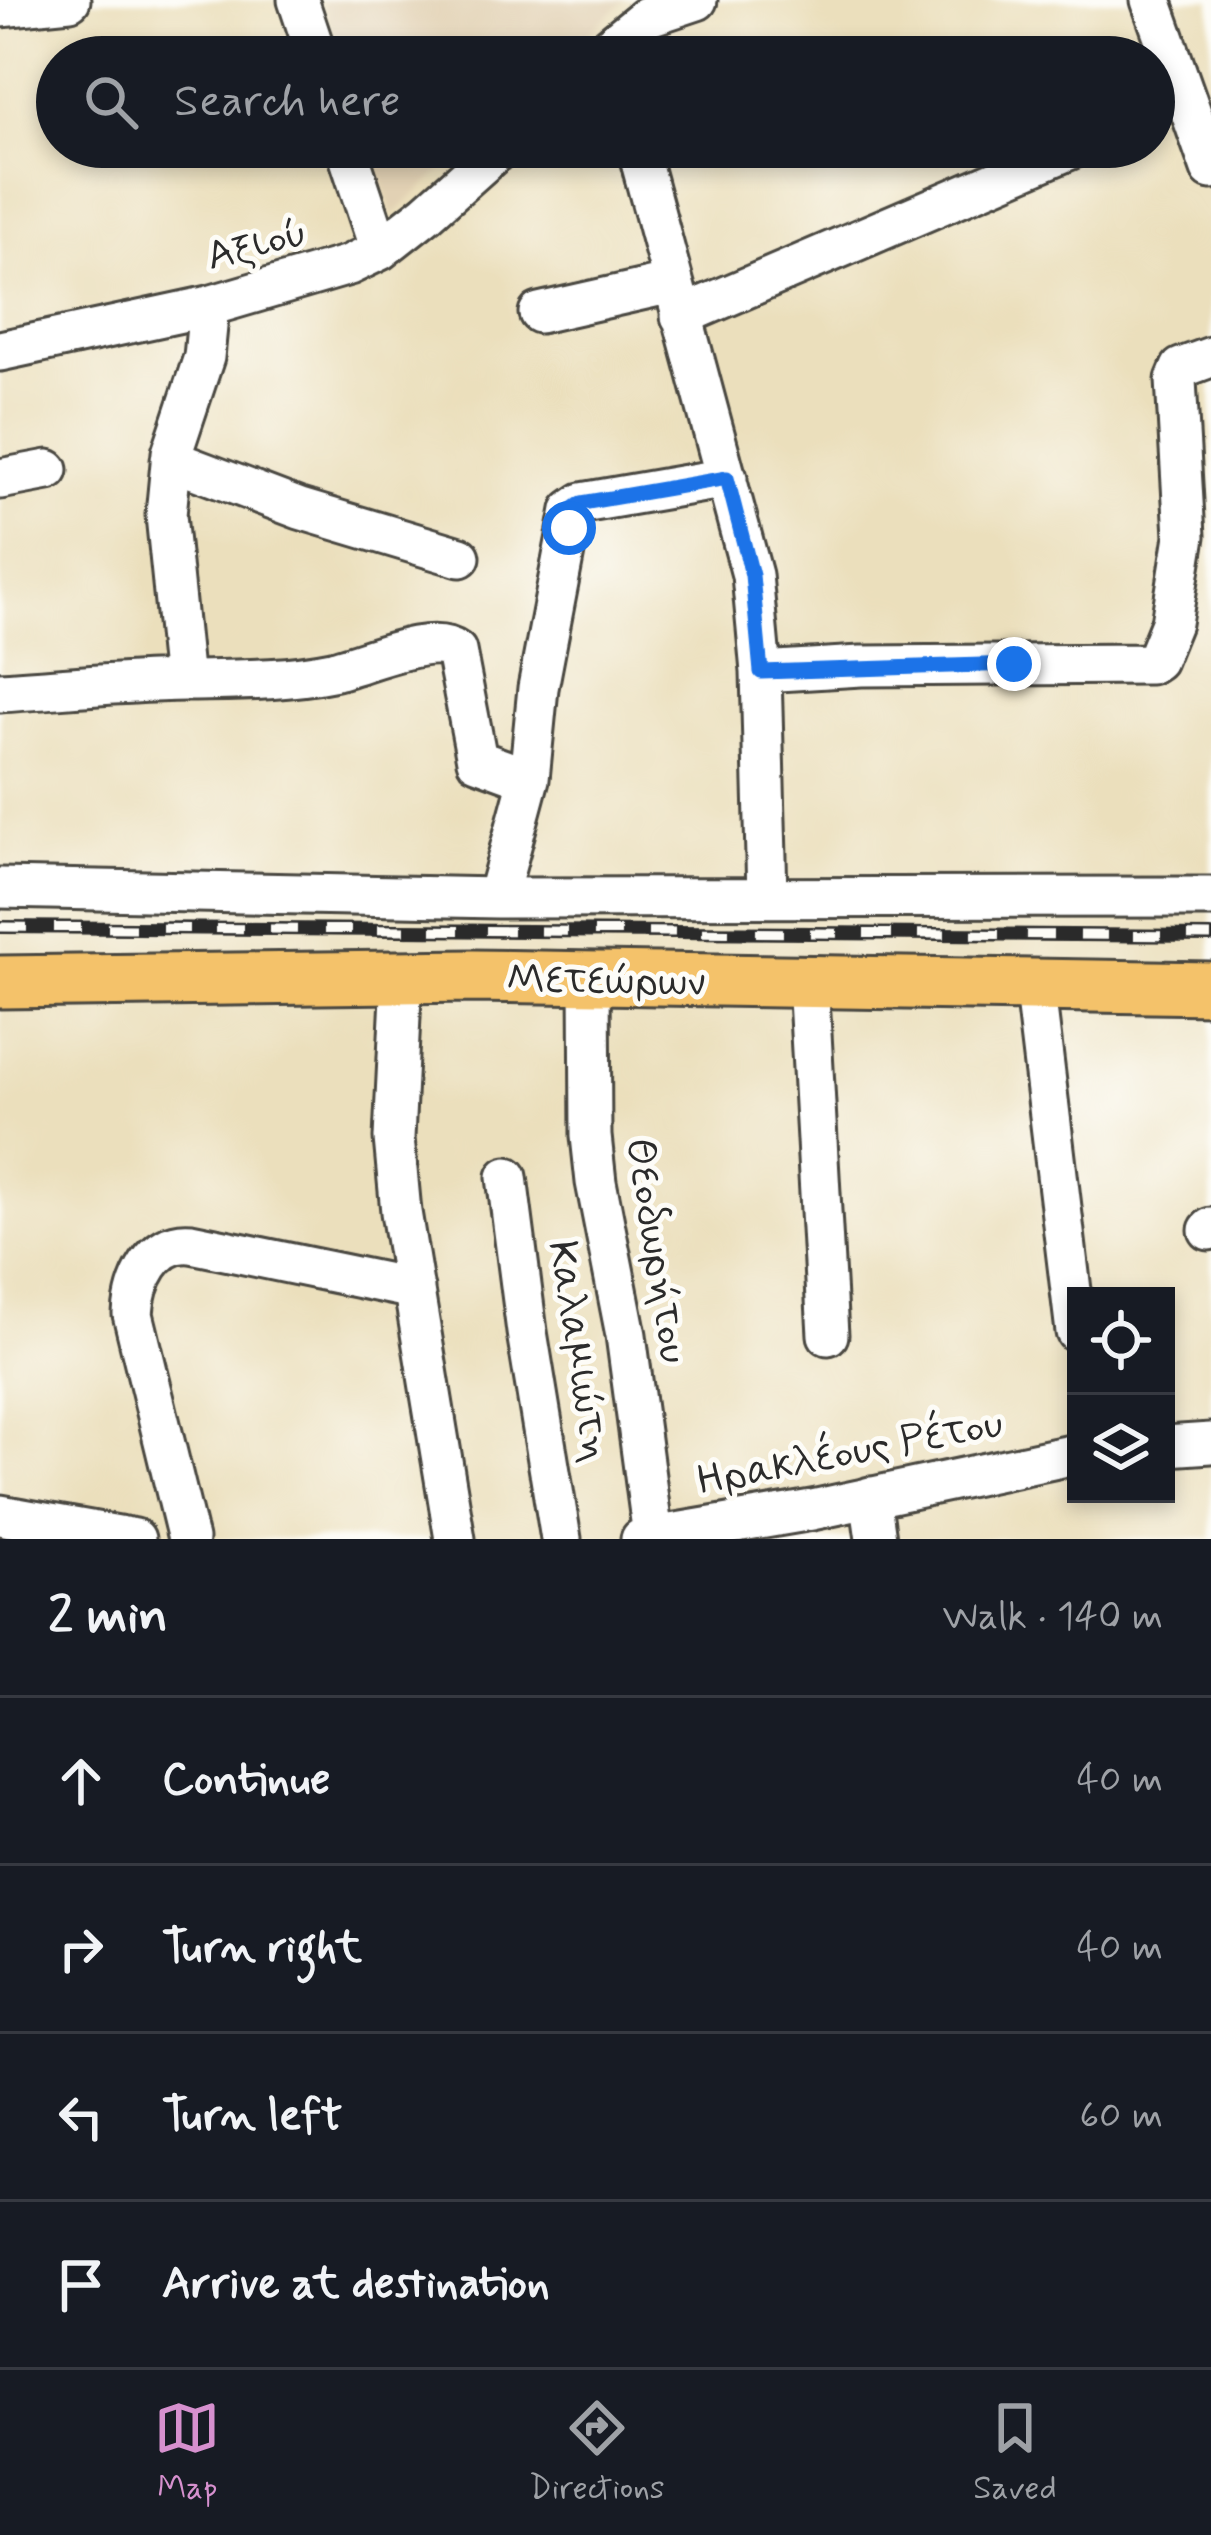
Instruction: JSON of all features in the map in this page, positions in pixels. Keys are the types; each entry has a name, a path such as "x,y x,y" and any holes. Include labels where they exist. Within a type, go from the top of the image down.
{"main road":[{"name":"Μετεώρων","path":"0,982 402,976 1211,988"}],"street":[{"path":"0,7 70,0"},
{"path":"298,0 309,36"},
{"path":"624,36 646,17 697,0"},
{"path":"1150,0 1157,36"},
{"path":"1175,114 1211,169"},
{"path":"353,168 380,250"},
{"name":"Αξιού","path":"0,351 209,306 332,272 380,250 476,168"},
{"path":"642,168 752,575 761,672 766,895"},
{"path":"539,313 676,299 1020,168"},
{"path":"183,681 167,557 171,460 207,342 209,306"},
{"path":"761,672 861,666 1150,664 1156,660 1172,623 1185,536 1177,380 1181,368 1211,357"},
{"path":"171,460 300,509 460,557"},
{"path":"0,479 48,470"},
{"path":"496,898 529,779 538,688 572,510 582,503 727,478"},
{"path":"0,692 286,679 365,664 431,642 446,643 456,650 477,760 529,779"},
{"path":"0,888 496,898 1211,897"},
{"path":"402,976 394,1138 455,1539"},
{"name":"Θεοδωρήτου","path":"590,978 591,1136 626,1335 647,1538"},
{"path":"808,980 828,1335"},
{"path":"1034,983 1071,1287"},
{"name":"Καλαμιώτη","path":"507,1177 561,1539"},
{"path":"188,1539 134,1314 134,1291 155,1256 170,1245 191,1243 414,1289"},
{"path":"1175,1445 1211,1443"},
{"name":"Ηρακλέους Ρέτου","path":"647,1538 1067,1456"},
{"path":"870,1497 876,1539"},
{"path":"0,1515 134,1539"}],"shaded area":[{"path":"322,0 625,0 586,36 334,36"},
{"path":"378,168 445,168 393,215"}],"railway":[{"path":"0,927 1211,936"}],"route":[{"path":"569,528 572,510 582,503 727,478 752,575 761,672 1014,664"}]}
